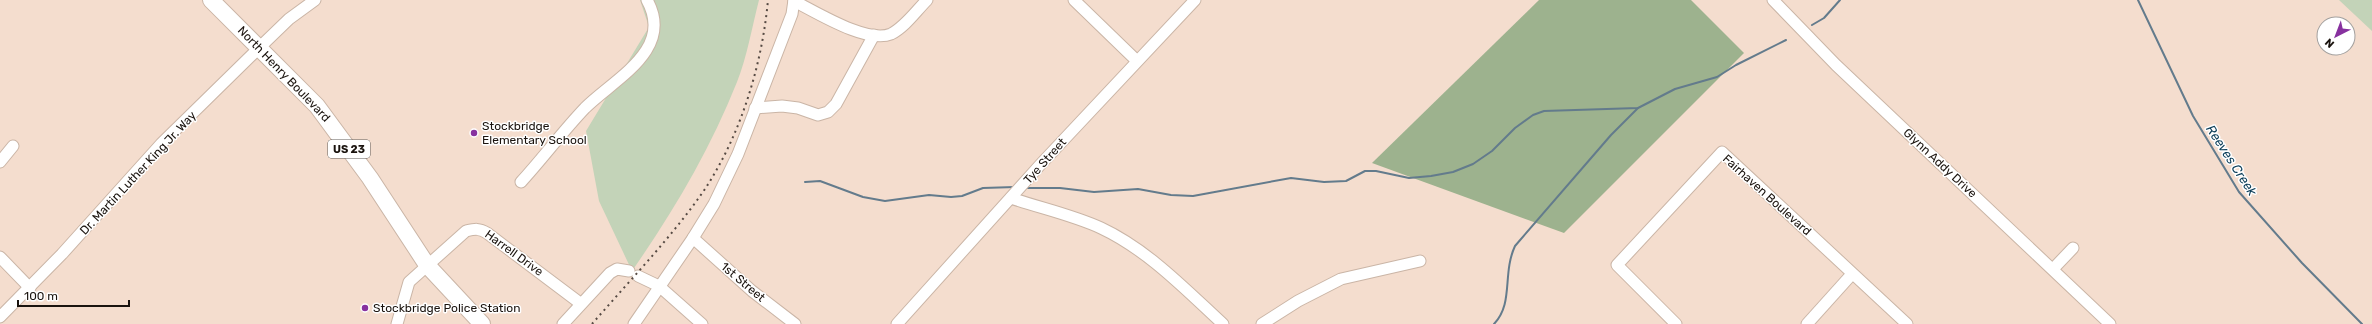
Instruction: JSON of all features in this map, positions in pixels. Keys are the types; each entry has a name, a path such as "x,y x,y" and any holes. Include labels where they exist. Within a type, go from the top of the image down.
{"highway":[{"name":"North Henry Boulevard","path":"211,0 260,47 311,99 329,120 427,265 478,320"}],"street":[{"name":"Dr. Martin Luther King Jr. Way","path":"0,317 30,288 161,144 289,19 315,0"},
{"path":"521,182 586,107 624,76 639,59 652,39 655,25 647,0"},
{"path":"634,324 693,238 714,204 738,154 792,14 795,0 854,31 874,35 889,34 899,29 927,0"},
{"path":"1074,0 1137,61"},
{"name":"Tye Street","path":"897,324 1137,61 1195,0"},
{"name":"Glynn Addy Drive","path":"1773,0 1836,65 2110,324"},
{"path":"755,108 782,106 798,108 818,115 828,112 836,104 874,35"},
{"path":"0,162 13,146"},
{"name":"Fairhaven Boulevard","path":"1676,324 1617,266 1722,152 1907,324"},
{"path":"1011,198 1101,228 1140,252 1165,272 1223,324"},
{"name":"Harrell Drive","path":"397,324 409,282 466,231 480,228 580,303"},
{"name":"1st Street","path":"693,238 752,291 795,324"},
{"path":"2053,269 2074,248"},
{"path":"0,257 30,288"},
{"path":"1262,324 1298,301 1342,279 1420,261"},
{"path":"563,324 580,303 608,275 617,269 634,273 659,286 702,324"},
{"path":"1807,324 1852,274"}],"green space":[{"path":"640,0 759,0 741,72 715,132 690,180 632,271 599,201 586,131 649,27"},
{"path":"1539,0 1691,0 1744,53 1564,233 1372,163"},
{"path":"2339,0 2372,0 2372,31"}],"waterway":[{"path":"1812,25 1824,18 1840,0"},
{"name":"Reeves Creek","path":"2138,0 2193,116 2239,192 2302,263 2362,324"},
{"path":"1026,188 1060,188 1094,192 1138,189 1171,195 1193,196 1291,178 1324,182 1346,181 1365,171 1376,171 1409,178 1453,172 1473,164 1492,151 1515,128 1533,115 1544,111 1638,108 1675,89 1717,77 1736,65 1786,40"},
{"path":"1494,324 1504,307 1509,267 1515,246 1611,135 1638,108"},
{"path":"805,182 820,181 863,197 885,201 929,195 951,197 962,196 983,188 1015,187"}],"railway":[{"path":"592,324 679,224 705,189 718,168 748,98 761,49 768,0"}],"place":[{"name":"Stockbridge Elementary School","path":"474,133"},
{"name":"Stockbridge Police Station","path":"365,308"}]}
